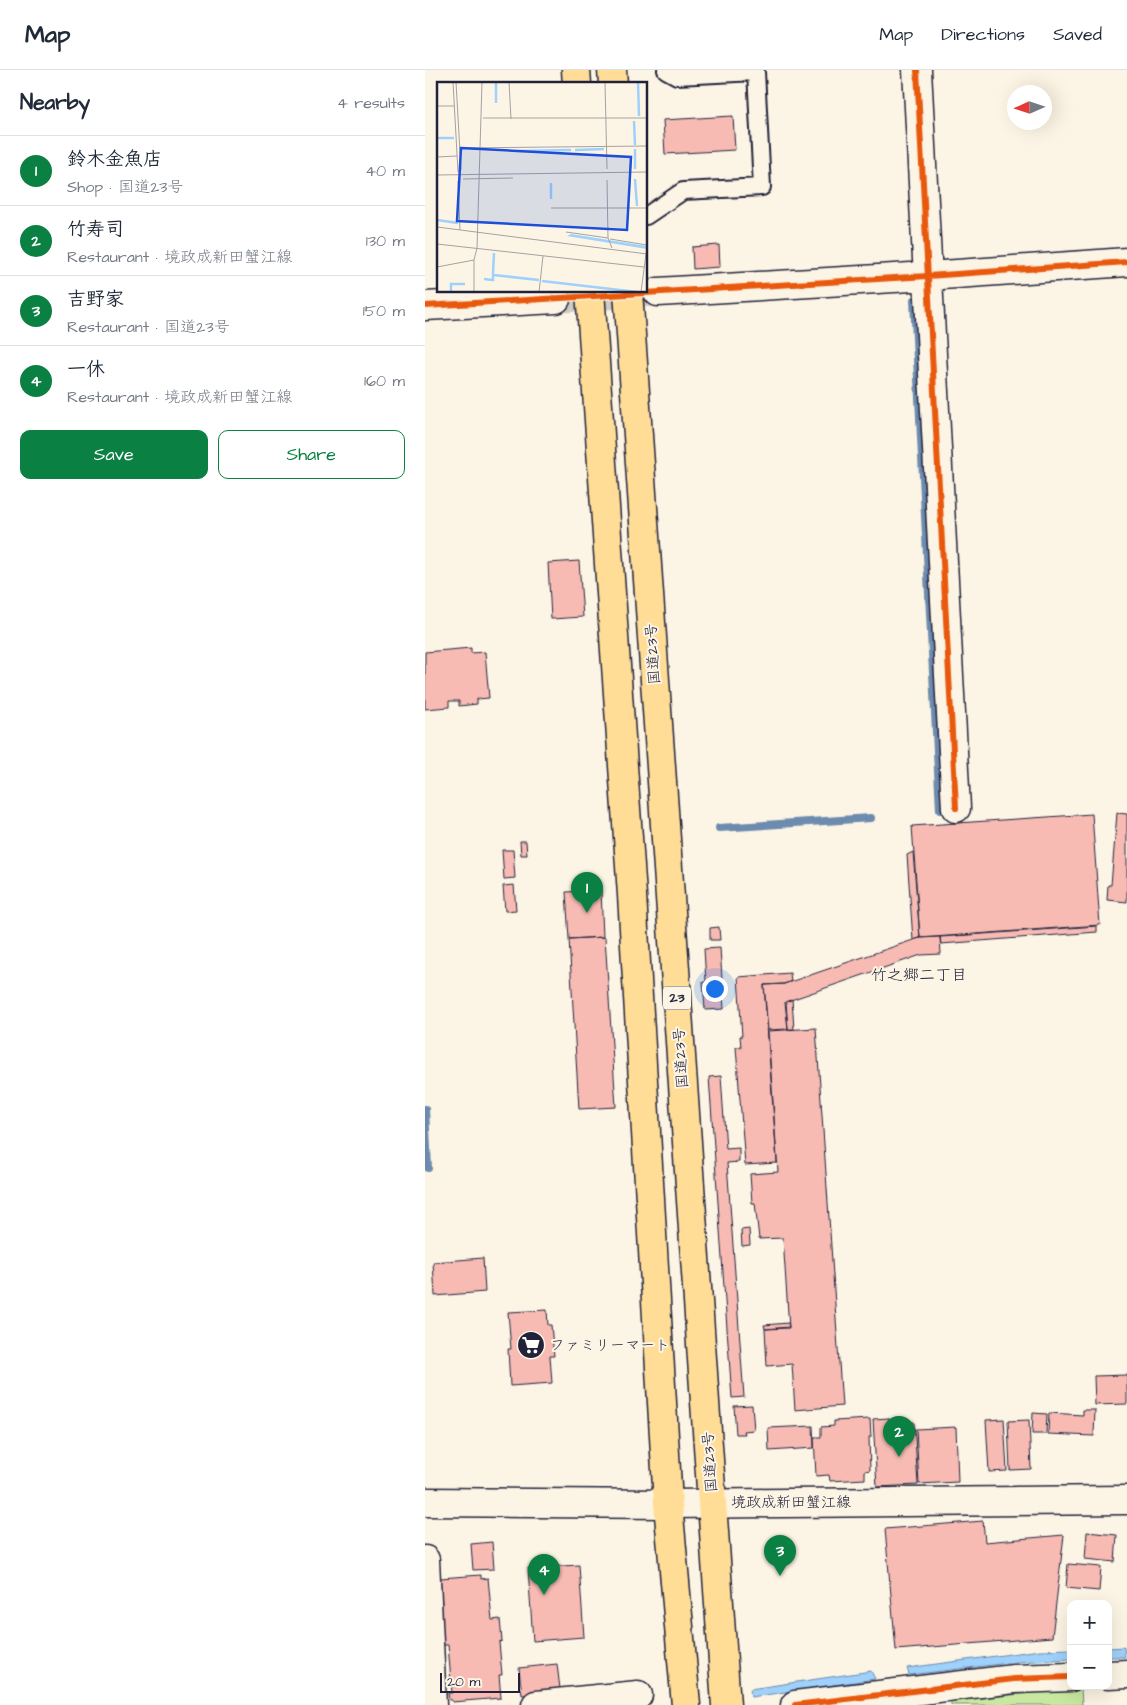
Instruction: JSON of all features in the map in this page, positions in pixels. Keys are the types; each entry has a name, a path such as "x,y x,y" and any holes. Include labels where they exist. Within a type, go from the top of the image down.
{"highway":[{"path":"591,292 633,915 668,1504 686,1705"},
{"name":"国道23号","path":"628,292 725,1705"}],"street":[{"path":"917,70 956,808"},
{"path":"658,292 1127,262"},
{"path":"425,306 556,299"},
{"name":"境政成新田蟹江線","path":"425,1502 668,1504 1127,1500"},
{"path":"425,1560 432,1705"},
{"path":"1112,1675 1127,1674"},
{"path":"795,1705 1014,1679 1067,1677"},
{"path":"536,1705 637,1695"}],"lane":[{"path":"647,215 683,191 762,187 756,72 677,76 666,70"}],"green space":[{"path":"1067,1689 1081,1690 1082,1705 951,1705 951,1701"}],"water":[{"path":"1124,1647 1125,1657 1112,1657 1112,1648"},
{"path":"1067,1649 1067,1659 1017,1662 909,1675 907,1668 1040,1650"},
{"path":"871,1671 875,1679 751,1697 750,1689"}],"building":[{"path":"733,116 735,150 665,154 663,120"},
{"path":"719,245 720,267 693,269 692,247"},
{"path":"579,561 583,617 551,619 548,563"},
{"path":"471,648 471,653 485,652 489,698 477,699 477,704 459,706 459,701 449,701 449,707 425,709 425,652"},
{"path":"1117,813 1127,814 1127,902 1107,900 1108,885 1111,885"},
{"path":"1092,814 1100,925 920,938 912,826"},
{"path":"520,841 526,841 527,855 521,855"},
{"path":"502,850 513,850 515,878 504,879"},
{"path":"913,852 920,938 913,940 907,855"},
{"path":"514,885 516,910 505,911 503,886"},
{"path":"601,890 603,937 569,939 566,892"},
{"path":"1097,926 1097,932 941,944 940,937"},
{"path":"719,927 720,940 710,940 710,928"},
{"path":"605,937 616,1107 579,1109 569,939"},
{"path":"940,937 941,954 921,955 785,1002 788,1029 768,1030 764,985 784,984 919,938"},
{"path":"720,948 724,1009 705,1010 703,982 706,982 704,949"},
{"path":"790,973 791,981 784,984 764,985 777,1163 745,1165 736,1047 741,1047 740,1036 742,1036 738,977"},
{"path":"792,999 794,1029 788,1029 786,1002"},
{"path":"816,1028 842,1406 795,1410 792,1364 767,1366 765,1329 789,1328 783,1238 759,1239 755,1203 752,1203 750,1174 778,1172 768,1031"},
{"path":"721,1076 726,1149 739,1148 739,1162 727,1163 744,1397 732,1398 709,1077"},
{"path":"749,1229 750,1245 742,1246 741,1230"},
{"path":"483,1258 485,1292 435,1296 433,1262"},
{"path":"547,1310 548,1325 551,1325 554,1356 550,1356 552,1383 510,1386 508,1349 511,1349 508,1312"},
{"path":"788,1323 789,1327 765,1329 764,1325"},
{"path":"1127,1375 1127,1404 1095,1405 1094,1376"},
{"path":"752,1405 754,1430 744,1431 745,1434 736,1434 734,1406"},
{"path":"1083,1410 1095,1410 1094,1436 1048,1434 1049,1413 1083,1415"},
{"path":"1033,1413 1047,1414 1046,1434 1032,1434"},
{"path":"889,1418 889,1423 914,1422 918,1485 877,1487 873,1419"},
{"path":"870,1419 870,1470 865,1471 865,1479 830,1481 829,1475 816,1476 814,1437 821,1437 821,1427 834,1426 834,1421"},
{"path":"1004,1419 1007,1471 989,1472 986,1420"},
{"path":"1029,1420 1031,1469 1010,1470 1008,1421"},
{"path":"813,1426 814,1448 769,1451 768,1428"},
{"path":"956,1427 958,1482 919,1484 916,1429"},
{"path":"983,1521 985,1542 1064,1535 1052,1637 896,1650 885,1529"},
{"path":"1087,1532 1117,1535 1115,1562 1085,1559"},
{"path":"492,1542 494,1569 473,1570 471,1544"},
{"path":"1068,1564 1101,1567 1099,1591 1066,1588"},
{"path":"579,1565 584,1637 533,1641 528,1568"},
{"path":"481,1575 481,1579 488,1578 492,1620 500,1619 502,1641 499,1642 502,1675 499,1675 501,1698 452,1702 452,1700 449,1700 448,1693 452,1693 448,1645 438,1645 438,1606 442,1606 440,1578"},
{"path":"557,1664 560,1689 554,1689 554,1692 522,1695 519,1668"}],"waterway":[{"path":"914,300 940,810"},
{"path":"719,828 871,818"},
{"path":"425,1109 428,1168"}],"tunnel":[{"path":"556,299 658,292"}],"cycle path":[{"path":"917,70 956,808"},
{"path":"425,306 928,276 1127,262"},
{"path":"795,1705 1014,1679 1067,1677"}],"place":[{"name":"鈴木金魚店","path":"587,913"},
{"name":"ファミリーマート","path":"531,1345"},
{"name":"竹寿司","path":"899,1457"},
{"name":"吉野家","path":"780,1576"},
{"name":"一休","path":"544,1595"}],"district":[{"name":"竹之郷二丁目","path":"919,975"}]}
